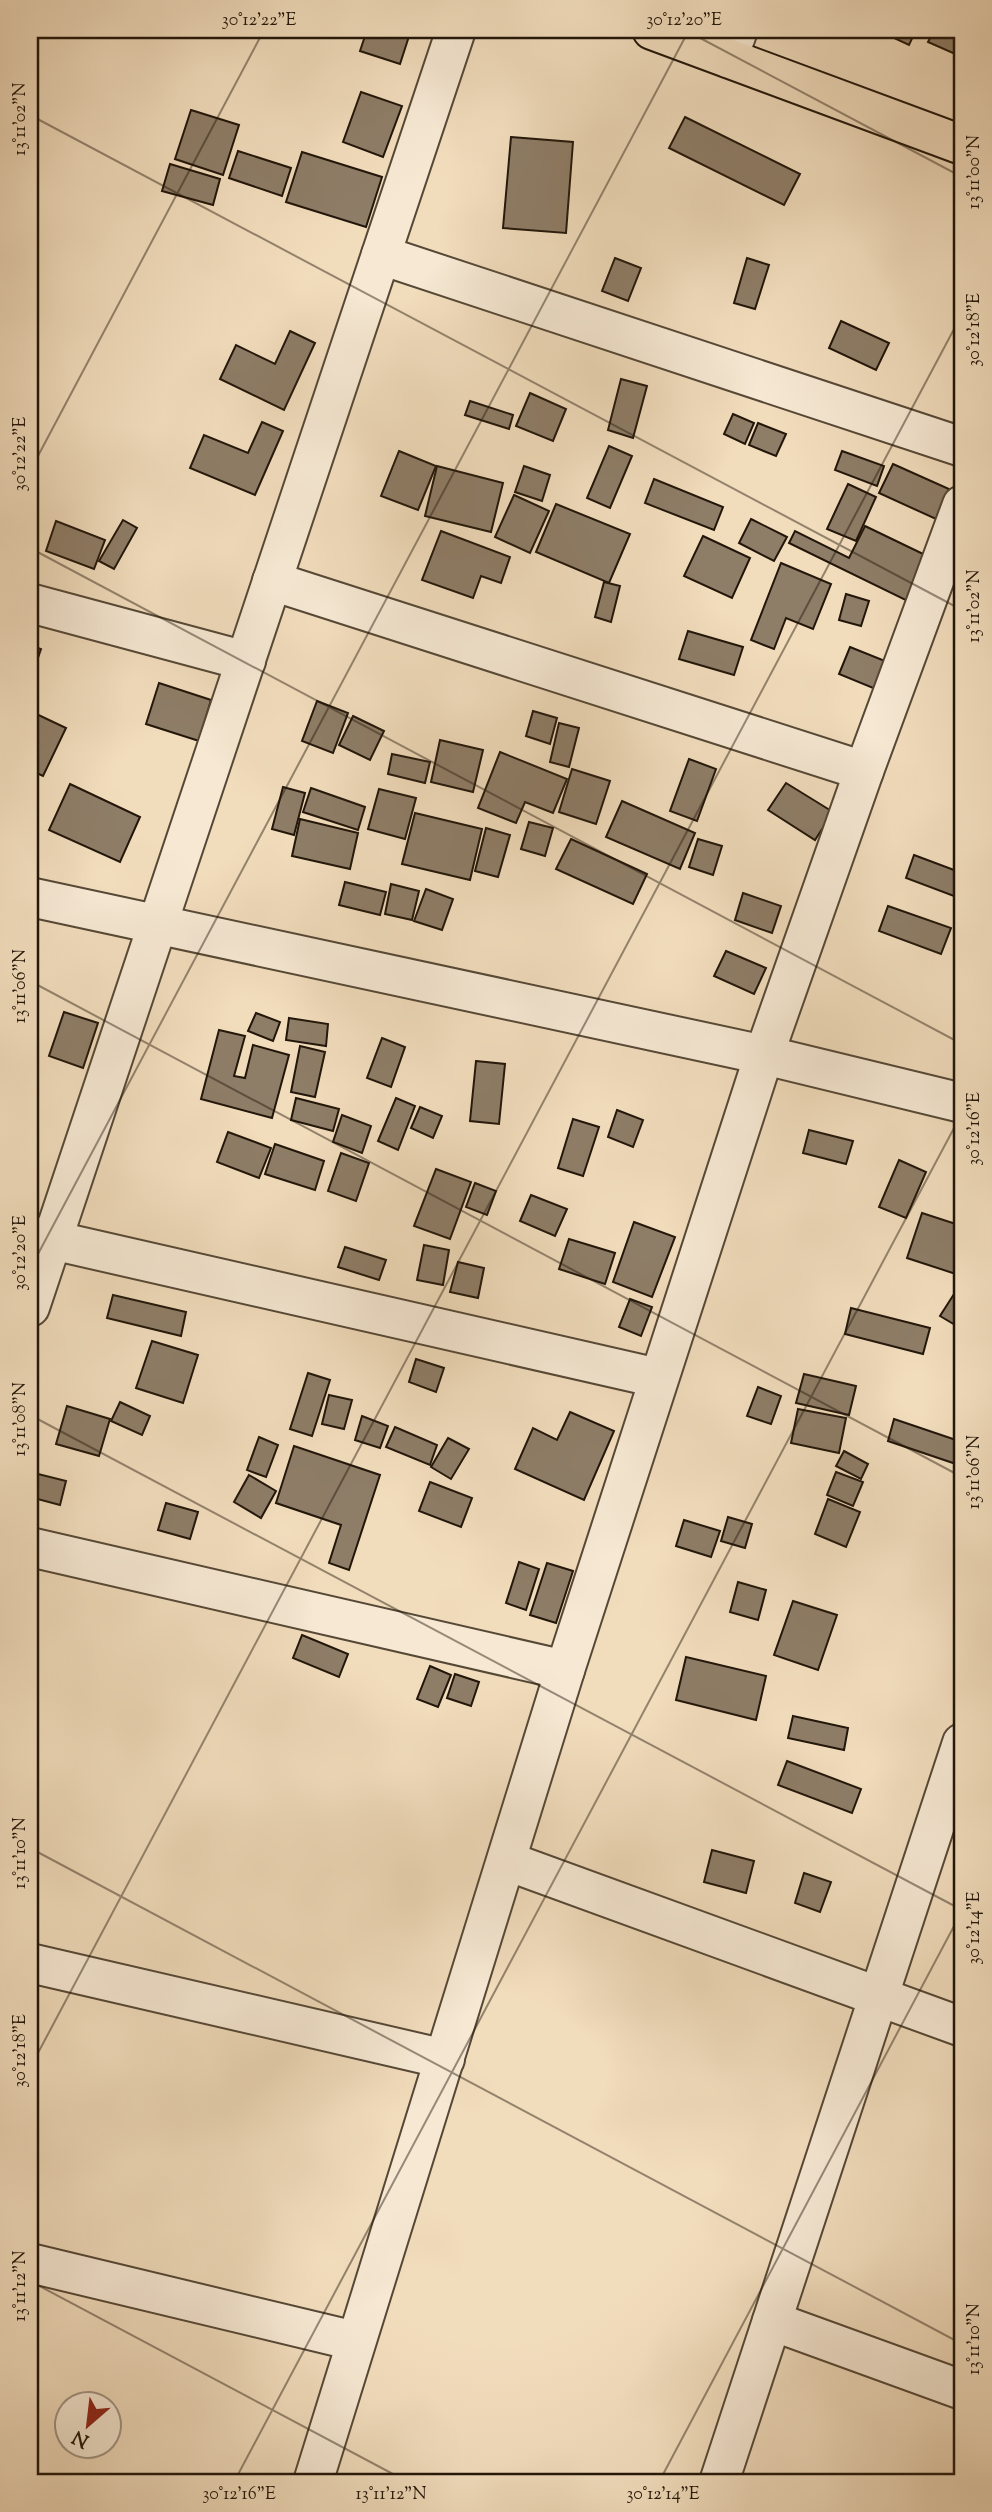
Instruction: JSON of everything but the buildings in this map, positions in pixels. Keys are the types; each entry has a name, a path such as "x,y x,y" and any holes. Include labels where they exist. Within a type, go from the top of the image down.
{"main road":[{"path":"652,30 733,44 962,145"}],"street":[{"path":"30,1307 41,1238 157,925 456,30"},
{"path":"381,256 962,447"},
{"path":"313,2482 565,1670 764,1055 864,771 962,505"},
{"path":"272,581 864,771"},
{"path":"30,603 246,661"},
{"path":"30,897 764,1055 962,1103"},
{"path":"41,1238 658,1378"},
{"path":"30,1547 565,1670"},
{"path":"719,2482 962,1744"},
{"path":"507,1861 962,2027"},
{"path":"30,1964 445,2059"},
{"path":"30,2263 355,2342"},
{"path":"772,2320 962,2390"}]}
